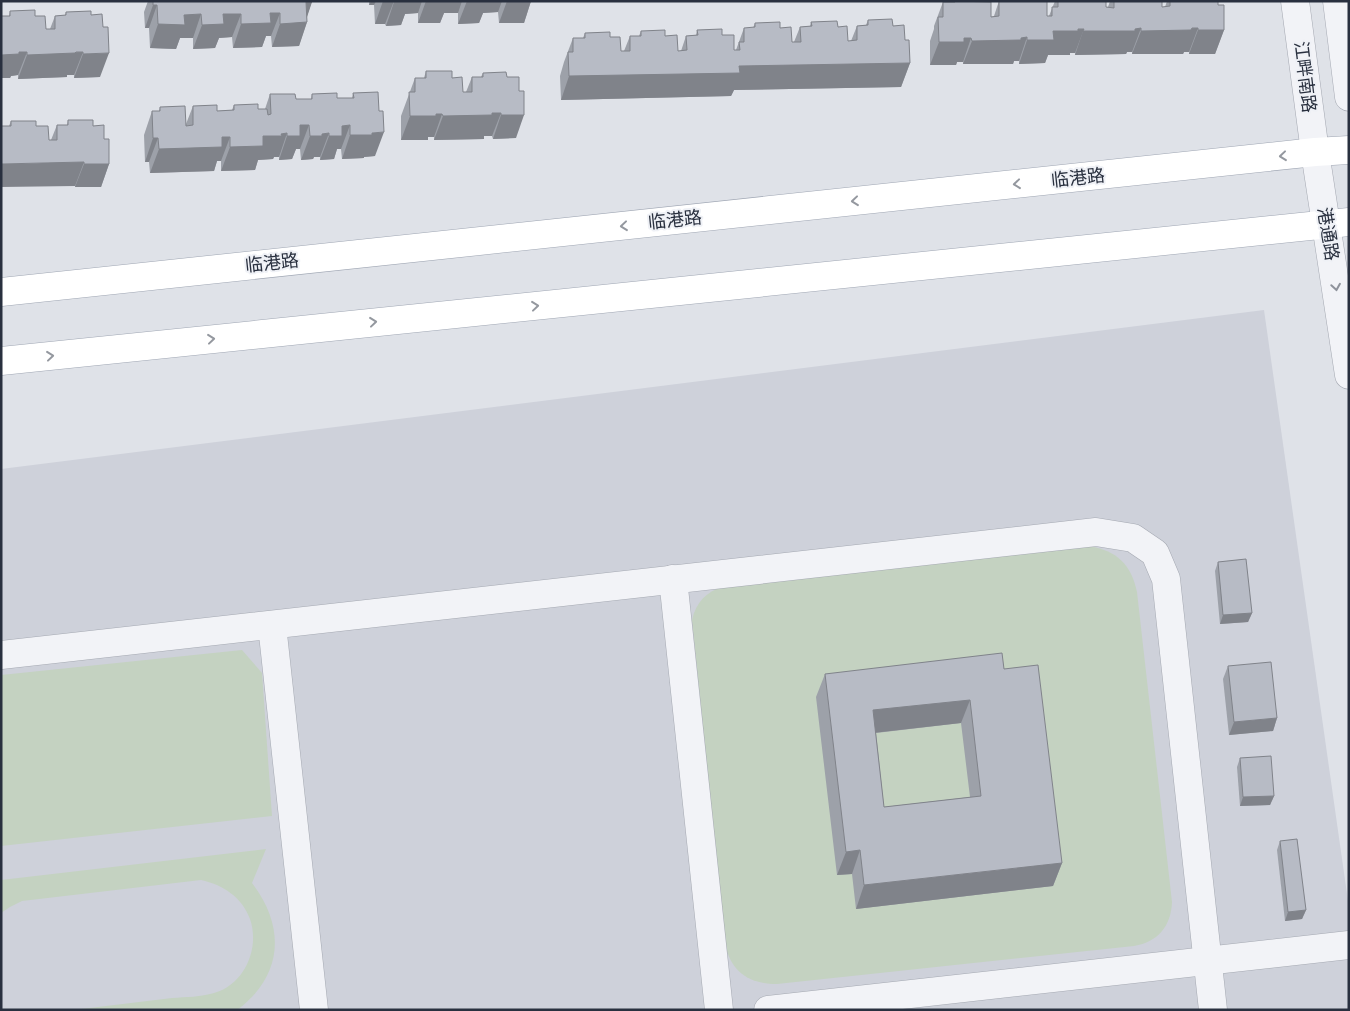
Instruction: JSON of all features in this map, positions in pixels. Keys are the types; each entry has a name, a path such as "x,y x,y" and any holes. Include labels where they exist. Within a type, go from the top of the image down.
{"main road":[{"name":"临港路","path":"1,292 1315,152 1349,150"},
{"path":"1,361 1337,223"}],"street":[{"name":"江畔南路","path":"1295,1 1315,152"},
{"path":"1337,1 1349,96"},
{"name":"港通路","path":"1315,152 1337,223 1349,375"},
{"path":"1,655 1096,532 1132,538 1155,553 1166,579 1214,1010"},
{"path":"673,579 719,1010"},
{"path":"272,624 314,1010"},
{"path":"768,1010 927,1001 1208,961 1349,945"}],"shaded area":[{"path":"1264,310 1349,908 1349,1010 1,1010 1,469"}],"green space":[{"path":"1089,546 1107,551 1121,560 1131,574 1137,592 1172,902 1169,918 1162,931 1150,941 1134,946 777,984 758,982 743,974 732,962 725,944 692,620 699,603 712,591 724,586"},
{"path":"242,650 262,673 272,816 1,846 1,675"},
{"path":"266,849 252,883 263,900 270,917 274,934 274,950 271,966 264,982 252,997 237,1010 73,1010 193,997 214,993 234,982 247,964 253,942 253,930 250,919 242,904 231,893 217,885 201,880 22,901 1,913 1,880"}],"building":[{"path":"153,1 312,2 306,2 307,22 280,24 280,13 270,13 271,23 241,24 241,14 223,14 224,24 202,25 201,14 184,15 185,25 158,24 157,5 153,5"},
{"path":"999,1 1047,1 1047,16 1052,16 1052,7 1058,7 1058,1 1106,1 1106,7 1114,8 1114,1 1162,1 1162,7 1170,6 1170,1 1218,1 1218,5 1224,5 1224,30 1198,30 1198,28 1192,28 1191,30 1141,31 1141,28 1135,29 1135,31 1083,31 1084,29 1078,29 1078,31 1053,31 1054,40 1027,40 1027,37 1021,38 1021,40 972,41 971,38 964,38 964,42 939,42 938,17 943,17 943,2 991,2 991,17 999,16"},
{"path":"35,10 35,16 45,16 46,29 55,29 55,16 66,15 66,12 91,11 91,15 102,14 103,27 108,27 109,53 83,54 83,52 76,52 27,55 27,52 19,52 19,54 1,55 1,16 10,16 10,11"},
{"path":"892,19 893,26 904,25 905,40 909,40 910,63 739,66 740,73 569,76 568,52 573,52 573,38 585,38 585,33 610,32 610,37 620,37 621,51 630,51 630,36 641,36 641,31 665,30 665,36 677,35 678,51 687,50 686,36 698,35 697,30 722,29 722,35 734,35 734,50 740,50 739,42 744,42 744,28 755,27 755,23 780,22 780,28 791,27 792,42 801,42 800,27 812,26 811,22 837,21 838,27 847,26 848,41 857,40 857,26 868,25 868,20"},
{"path":"426,71 452,71 452,78 462,77 463,92 472,92 472,77 483,77 483,73 506,72 507,77 519,77 519,91 524,91 524,115 492,113 492,115 443,116 442,114 436,114 436,116 410,116 409,92 415,92 415,78 426,78"},
{"path":"378,92 379,111 383,111 384,132 372,133 372,135 350,135 350,125 342,126 342,136 329,136 329,133 322,134 322,136 310,136 309,125 300,125 300,136 287,136 287,133 281,134 282,136 263,136 263,146 230,147 230,137 222,137 222,147 159,149 158,138 153,138 152,111 160,111 160,107 185,106 186,126 193,125 193,106 217,105 217,111 234,110 234,105 258,104 258,109 267,109 268,115 271,114 270,94 295,94 296,99 312,99 312,94 337,93 337,98 354,98 353,93"},
{"path":"68,120 93,120 93,126 104,125 104,139 109,139 109,164 84,164 84,162 1,164 1,126 11,126 11,121 36,121 36,126 48,126 49,140 57,140 57,125 68,125"},
{"path":"1246,559 1252,613 1223,615 1218,562"},
{"path":"1002,653 1004,669 1038,665 1062,863 864,885 860,850 846,852 825,674","holes":["970,700 981,796 884,807 873,710"]},
{"path":"1271,662 1277,718 1234,722 1228,666"},
{"path":"1271,756 1274,796 1243,797 1240,758"},
{"path":"1297,839 1306,910 1288,912 1280,841"}]}
